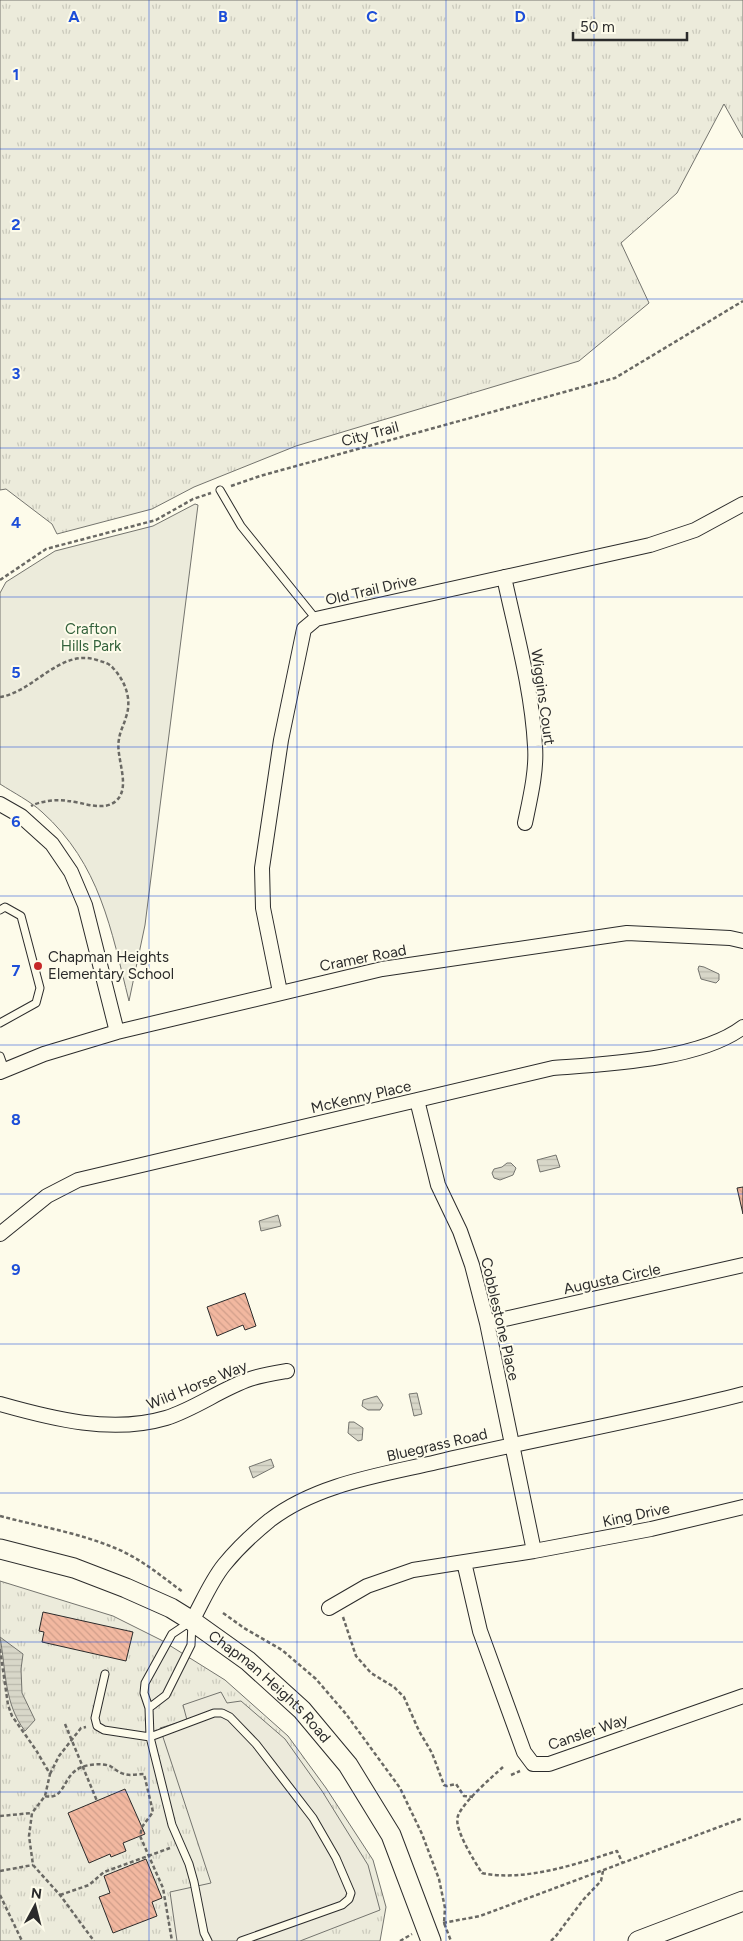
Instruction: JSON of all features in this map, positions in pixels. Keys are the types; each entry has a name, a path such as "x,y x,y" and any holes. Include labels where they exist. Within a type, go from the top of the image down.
{"street":[{"name":"Old Trail Drive","path":"280,992 263,908 262,868 282,740 304,629 316,619 650,545 695,530 743,504"},
{"name":"Wiggins Court","path":"504,577 528,686 536,748 526,822"},
{"path":"0,804 21,816 52,844 71,872 85,905 117,1032"},
{"name":"Cramer Road","path":"3,1071 44,1054 117,1032 382,969 627,933 730,938 743,941"},
{"name":"McKenny Place","path":"0,1234 47,1196 78,1180 553,1068 610,1064 684,1052 720,1041 743,1027"},
{"name":"Cobblestone Place","path":"417,1100 438,1185 460,1231 472,1266 487,1323 534,1551"},
{"name":"Augusta Circle","path":"487,1323 743,1265"},
{"name":"Wild Horse Way","path":"0,1404 70,1422 146,1423 168,1417 250,1379 287,1371"},
{"name":"Bluegrass Road","path":"192,1621 224,1566 271,1520 298,1504 328,1490 511,1444 675,1411 743,1394"},
{"name":"King Drive","path":"329,1608 367,1586 413,1570 534,1551 650,1529 743,1508"},
{"name":"Chapman Heights Road","path":"0,1549 74,1568 171,1608 248,1661 302,1710 348,1765 391,1834 428,1934"},
{"name":"Cansler Way","path":"464,1562 480,1631 524,1752 533,1764 548,1764 743,1696"},
{"path":"638,1941 743,1901"}],"lane":[{"path":"220,490 242,526 316,619"},
{"path":"0,910 5,907 21,916 40,988 36,1003 0,1023"},
{"path":"0,1056 3,1071"},
{"path":"192,1621 172,1634 145,1683 144,1693 149,1708 150,1737 172,1825 194,1882 204,1933 208,1941"},
{"path":"149,1708 166,1696 191,1645 192,1621"},
{"path":"105,1674 95,1718 97,1726 104,1730 150,1737 214,1713 222,1713 230,1717 256,1744 313,1818 348,1884 351,1892 349,1899 342,1905 242,1941"}],"path":[{"name":"City Trail","path":"0,580 46,550 156,520 193,499 260,476 615,378 743,302"},
{"path":"0,697 7,696 38,680 54,668 68,662 91,658 109,664 118,673 129,697 126,718 118,743 123,780 122,791 116,801 104,807 66,800 38,802 21,816"},
{"path":"0,1516 76,1535 116,1548 148,1566 183,1592"},
{"path":"329,1608 341,1611 356,1656 371,1673 394,1687 404,1697 419,1731 432,1753 444,1785 456,1784 464,1796 473,1796"},
{"path":"0,1649 8,1705 12,1716 50,1774"},
{"path":"65,1724 97,1801"},
{"path":"94,1941 60,1895 33,1865 29,1836 32,1813 45,1796 50,1774 59,1756 81,1728 97,1726"},
{"path":"45,1796 52,1798 58,1795 70,1775 82,1766 99,1764 110,1766 125,1774 144,1774 153,1812 142,1827 140,1836 163,1888 172,1941"},
{"path":"503,1767 473,1796 458,1815 457,1822 472,1857 482,1873 499,1876 523,1875 588,1861 617,1851 623,1864"},
{"path":"0,1816 32,1813"},
{"path":"428,1934 603,1872 743,1818"},
{"path":"60,1895 89,1885 104,1872 180,1844"},
{"path":"0,1871 33,1865"},
{"path":"551,1941 583,1900 601,1881 603,1872"},
{"path":"0,1895 22,1941"}],"green space":[{"path":"0,0 743,0 743,138 724,104 677,193 621,243 649,303 579,361 296,446 194,487 152,509 57,534 52,524 6,489 0,490"},
{"name":"Crafton Hills Park","path":"195,504 198,505 145,925 129,1001 109,923 90,876 78,853 62,832 42,812 0,784 0,593 6,582 55,551 153,526"},
{"path":"0,1581 113,1616 161,1640 225,1680 288,1736 326,1788 373,1860 386,1907 380,1941 0,1941"}],"shaded area":[{"path":"699,966 719,974 719,980 716,983 701,979"},
{"path":"556,1155 560,1167 540,1172 537,1160"},
{"path":"507,1163 511,1163 516,1168 513,1175 500,1180 494,1178 492,1173 494,1169 502,1167"},
{"path":"278,1215 281,1226 261,1231 259,1221"},
{"path":"417,1393 422,1414 414,1416 409,1394"},
{"path":"377,1396 383,1405 380,1410 368,1410 362,1406 363,1400"},
{"path":"349,1422 354,1422 363,1428 362,1440 358,1441 348,1433"},
{"path":"271,1459 274,1467 253,1478 249,1467"},
{"path":"0,1637 23,1654 21,1669 22,1693 35,1720 25,1731 18,1721 9,1698"},
{"path":"221,1692 227,1703 241,1701 285,1739 322,1791 368,1865 380,1910 300,1941 177,1941 170,1892 211,1883 160,1728 187,1720 183,1705"}],"building":[{"path":"743,1187 743,1214 737,1188"},
{"path":"245,1293 256,1326 245,1330 243,1325 217,1336 207,1307"},
{"path":"43,1612 133,1632 126,1661 42,1642 44,1632 39,1631"},
{"path":"125,1789 145,1834 123,1843 126,1851 111,1857 110,1854 89,1863 68,1813"},
{"path":"146,1859 162,1898 152,1902 157,1916 113,1933 99,1897 110,1893 104,1876"}],"place":[{"name":"Chapman Heights Elementary School","path":"38,966"}]}
